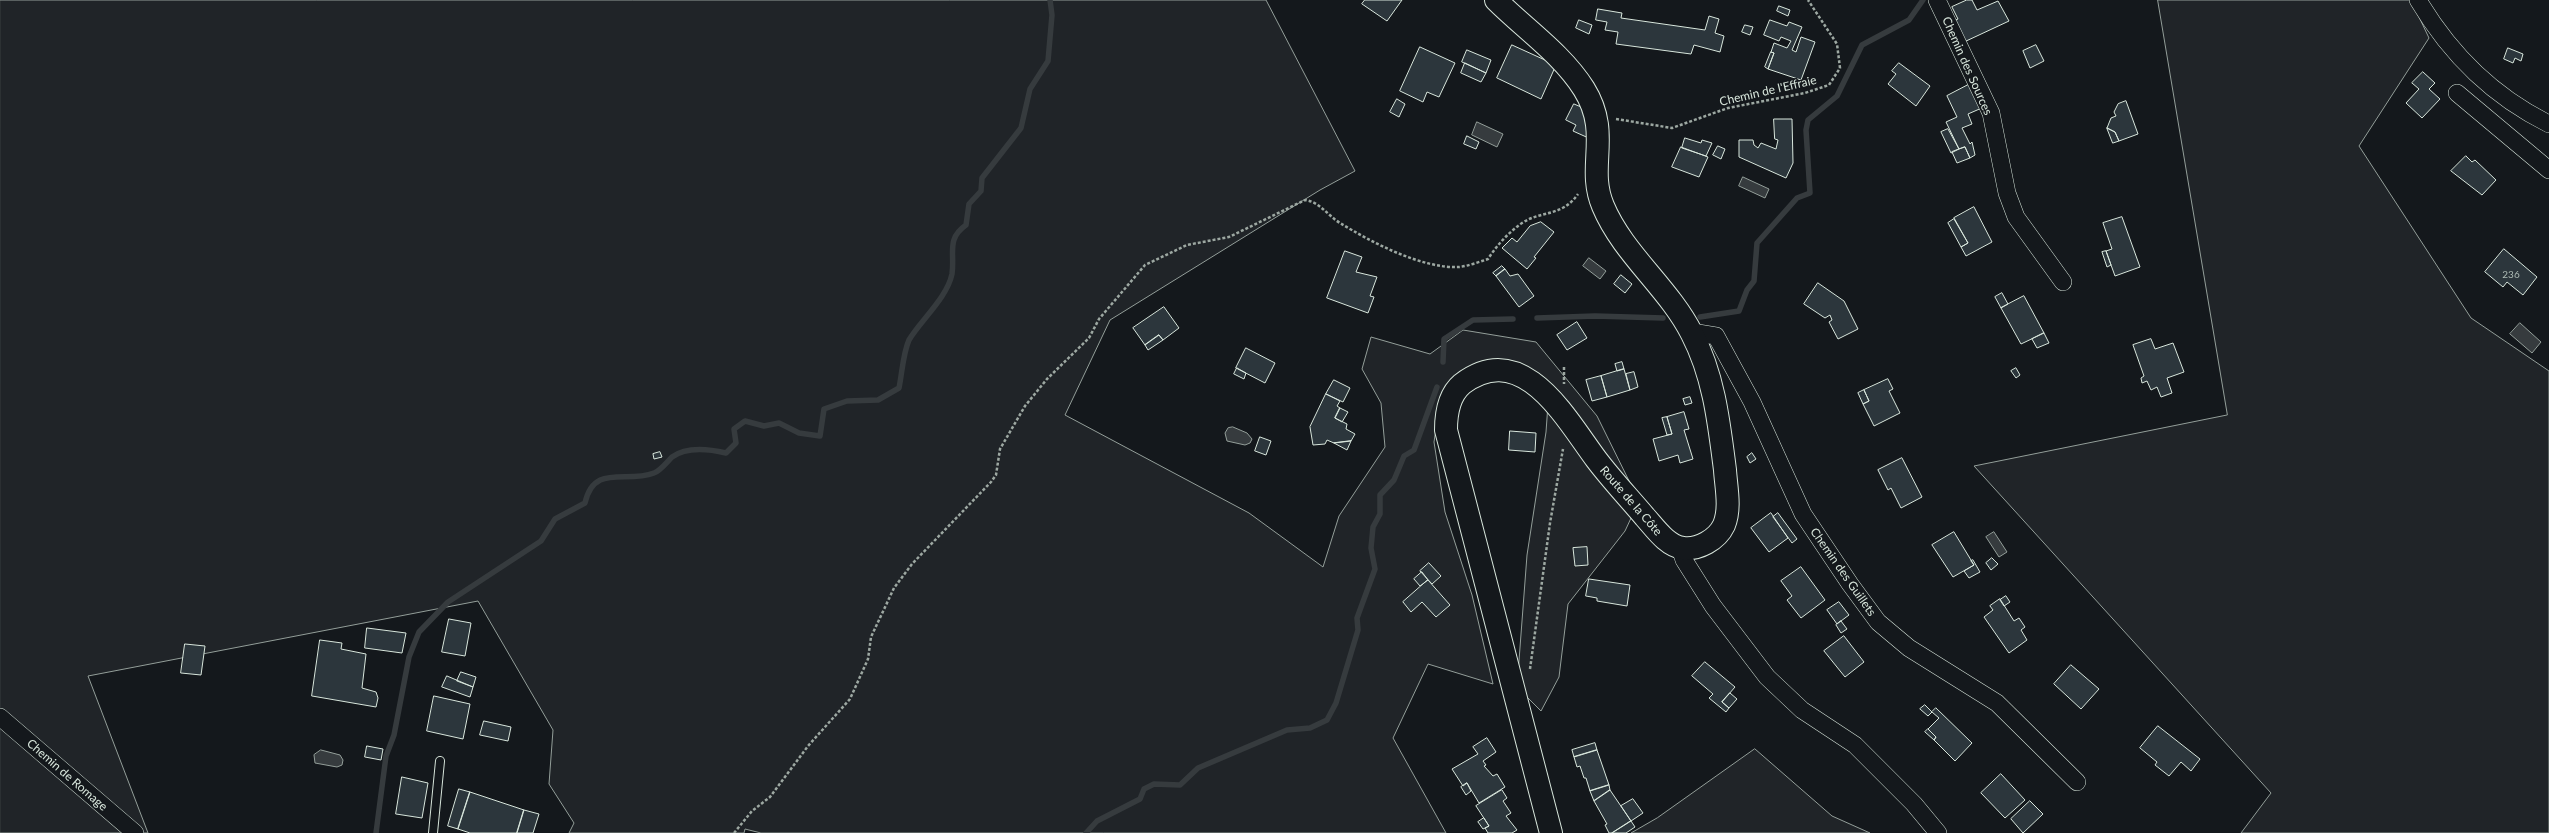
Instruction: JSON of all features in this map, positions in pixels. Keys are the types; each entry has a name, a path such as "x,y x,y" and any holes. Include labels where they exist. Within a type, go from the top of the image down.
{"street":[{"path":"1496,0 1569,67 1585,91 1598,117 1600,144 1597,173 1603,205 1620,235 1656,281 1692,332 1706,365 1714,397 1728,493 1727,509 1724,525 1714,537 1699,547 1680,548 1684,560 1713,606 1767,677 1802,710 1855,745 1914,804 1938,833"},
{"path":"2418,0 2438,33 2484,83 2549,124"},
{"name":"Chemin des Sources","path":"1938,1 1990,113 2007,193 2016,217 2063,282"},
{"path":"2457,93 2549,170"},
{"name":"Chemin des Guillets","path":"1692,332 1716,336 1752,402 1803,514 1850,584 1878,622 1908,648 1998,703 2077,782"},
{"name":"Route de la Côte","path":"1550,833 1456,474 1446,430 1446,415 1451,400 1461,385 1477,377 1502,371 1522,375 1532,381 1552,400 1603,468 1663,538 1680,548"},
{"name":"Chemin de Romage","path":"0,717 135,833"}],"lane":[{"path":"433,833 440,761"}],"path":[{"name":"Chemin de l'Effraie","path":"1598,117 1672,128 1728,108 1805,93 1828,85 1840,68 1837,44 1808,0"},
{"path":"734,833 752,811 770,797 808,746 850,699 868,659 871,638 894,588 912,564 960,517 991,482 996,475 1000,449 1025,406 1047,378 1089,338 1098,319 1145,265 1187,245 1229,237 1305,200 1312,201 1330,217 1380,245 1420,261 1458,267 1488,259 1499,243 1523,223 1559,210 1571,203 1587,181 1597,173"},
{"path":"1530,671 1550,523 1568,422"}],"shaded area":[{"path":"0,0 1266,0 1355,171 1320,190 1110,320 1065,415 1249,513 1323,567 1339,516 1385,447 1381,403 1362,369 1371,337 1430,354 1463,330 1536,342 1597,416 1639,501 1625,531 1568,604 1559,677 1541,711 1517,687 1527,555 1546,432 1549,390 1538,374 1514,362 1465,369 1440,403 1434,442 1445,512 1472,595 1493,684 1428,664 1393,738 1446,833 761,833 745,829 744,833 569,833 574,823 549,784 553,730 478,601 88,676 148,833 0,833"},
{"path":"2158,0 2411,0 2429,38 2359,146 2471,318 2549,371 2549,833 2241,833 2271,793 1974,466 2227,415"},
{"path":"1477,122 1503,134 1497,147 1472,135"},
{"path":"1743,177 1769,189 1765,198 1739,186"},
{"path":"1589,258 1606,271 1600,279 1583,266"},
{"path":"2520,323 2541,342 2532,353 2510,334"},
{"path":"1233,427 1247,433 1252,439 1250,443 1245,445 1227,441 1225,433 1228,428"},
{"path":"1994,532 2007,552 1999,557 1986,537"},
{"path":"1755,749 1832,816 1870,833 1631,833 1657,818"},
{"path":"321,750 340,755 343,760 342,765 337,767 315,763 314,755"}],"building":[{"path":"1365,0 1402,0 1387,21 1362,4"},
{"path":"1967,0 1972,0 1977,10 1998,1 2009,21 1964,42 1953,21 1958,19 1952,7"},
{"path":"1779,6 1790,10 1788,16 1777,11"},
{"path":"1598,9 1622,13 1621,18 1705,30 1709,16 1719,19 1715,33 1724,36 1720,52 1694,45 1691,54 1616,44 1618,32 1605,30 1607,22 1596,20"},
{"path":"1579,20 1592,25 1589,34 1576,28"},
{"path":"1770,20 1787,26 1789,22 1802,27 1792,50 1796,52 1801,37 1815,42 1801,80 1768,69 1774,53 1771,52 1774,43 1787,48 1791,41 1781,37 1779,41 1764,35"},
{"path":"1745,25 1753,27 1750,35 1742,32"},
{"path":"1512,45 1556,65 1541,99 1497,78"},
{"path":"2036,45 2044,61 2030,68 2023,51"},
{"path":"1420,47 1455,63 1439,97 1427,92 1423,102 1400,91"},
{"path":"2508,48 2523,54 2521,61 2515,58 2513,63 2504,59"},
{"path":"1467,50 1491,60 1486,73 1462,62"},
{"path":"1771,52 1774,53 1768,69 1765,67"},
{"path":"1465,63 1486,73 1481,82 1461,73"},
{"path":"1899,63 1930,86 1916,106 1888,84 1896,74 1892,71"},
{"path":"2423,72 2435,83 2429,89 2440,99 2422,118 2406,103 2419,89 2412,83"},
{"path":"1972,83 1984,107 1968,114 1972,124 1962,128 1970,144 1972,142 1975,155 1970,158 1965,147 1959,149 1946,122 1957,117 1947,96"},
{"path":"1397,99 1405,104 1399,117 1390,112"},
{"path":"2126,101 2138,134 2119,141 2115,132 2107,128 2111,118 2116,116 2114,112 2118,104"},
{"path":"1574,104 1586,109 1593,140 1573,131 1576,125 1566,120"},
{"path":"1774,119 1792,119 1793,163 1786,178 1739,157 1739,140 1753,140 1754,145 1758,148 1761,143 1776,149 1778,140 1775,139"},
{"path":"2107,128 2115,132 2119,141 2113,143"},
{"path":"1948,129 1959,149 1951,153 1941,132"},
{"path":"1467,136 1479,142 1476,149 1464,144"},
{"path":"1685,138 1701,143 1702,140 1712,143 1706,156 1682,148"},
{"path":"1718,146 1725,149 1721,159 1713,155"},
{"path":"1681,147 1708,157 1699,177 1672,167"},
{"path":"1965,147 1970,158 1957,163 1952,152"},
{"path":"2466,156 2472,162 2475,160 2496,180 2482,195 2451,171"},
{"path":"1974,207 1992,242 1966,256 1961,247 1968,243 1954,218"},
{"path":"2122,217 2140,267 2115,276 2106,251 2112,249 2103,223"},
{"path":"1954,219 1968,243 1961,247 1948,223"},
{"path":"1541,222 1554,232 1534,257 1536,258 1527,269 1502,248 1512,238 1517,242 1530,226"},
{"path":"2504,249 2537,277 2523,295 2507,282 2503,287 2485,272"},
{"path":"1345,251 1362,257 1356,272 1377,277 1370,296 1374,297 1368,313 1327,298"},
{"path":"2106,251 2111,265 2107,267 2102,252"},
{"path":"1502,266 1505,269 1496,276 1493,273"},
{"path":"1505,269 1510,276 1518,274 1534,296 1519,307 1496,276"},
{"path":"1621,275 1632,284 1625,293 1614,284"},
{"path":"1818,283 1844,301 1858,329 1838,339 1829,322 1832,320 1830,315 1825,318 1804,304"},
{"path":"2002,293 2008,304 2001,308 1995,297"},
{"path":"2024,296 2044,333 2021,344 2001,308"},
{"path":"1164,307 1179,328 1163,340 1159,335 1145,345 1133,328"},
{"path":"1577,322 1587,338 1567,350 1557,335"},
{"path":"2044,333 2049,343 2037,348 2032,339"},
{"path":"1159,335 1163,340 1148,350 1145,345"},
{"path":"2151,339 2155,349 2173,343 2184,372 2167,378 2172,393 2161,397 2157,387 2151,390 2147,381 2142,383 2141,378 2144,376 2133,345"},
{"path":"1246,348 1275,363 1265,383 1236,368"},
{"path":"1622,362 1624,369 1617,371 1615,364"},
{"path":"1237,368 1246,373 1244,379 1234,374"},
{"path":"2016,368 2020,375 2016,378 2011,371"},
{"path":"1624,369 1630,390 1607,397 1601,376"},
{"path":"1634,372 1638,387 1630,390 1626,374"},
{"path":"1601,376 1607,397 1592,401 1586,380"},
{"path":"1888,379 1893,389 1889,391 1900,413 1874,426 1863,404 1869,401 1864,390"},
{"path":"1334,380 1350,388 1343,402 1326,394"},
{"path":"1864,390 1869,401 1863,404 1858,393"},
{"path":"1326,394 1340,401 1337,406 1340,408 1335,418 1347,424 1346,429 1355,434 1351,441 1334,443 1327,440 1325,444 1313,445 1310,427"},
{"path":"1690,397 1692,403 1685,405 1683,399"},
{"path":"1340,408 1348,412 1342,422 1335,418"},
{"path":"1684,412 1689,429 1684,430 1693,459 1680,463 1678,455 1659,461 1653,439 1672,434 1667,417"},
{"path":"1667,417 1672,434 1667,435 1662,418"},
{"path":"1510,431 1536,433 1535,452 1509,450"},
{"path":"1260,437 1271,441 1266,455 1255,451"},
{"path":"1351,441 1347,450 1334,443"},
{"path":"660,452 662,457 654,459 653,454"},
{"path":"1752,453 1756,459 1750,463 1747,457"},
{"path":"1902,458 1922,497 1901,508 1891,488 1888,490 1878,470"},
{"path":"1771,513 1788,538 1769,552 1751,528"},
{"path":"1778,513 1797,539 1792,543 1773,517"},
{"path":"1954,532 1974,565 1953,577 1932,545"},
{"path":"1587,547 1588,565 1575,566 1573,548"},
{"path":"1992,558 1998,564 1991,570 1986,563"},
{"path":"1973,560 1980,572 1969,578 1964,571 1974,565 1971,561"},
{"path":"1429,563 1441,576 1432,584 1420,571"},
{"path":"1801,567 1825,600 1801,618 1787,600 1792,596 1781,581"},
{"path":"1422,572 1428,580 1420,586 1414,579"},
{"path":"1589,579 1630,585 1627,606 1597,601 1597,598 1586,596"},
{"path":"1428,580 1450,605 1436,617 1422,602 1411,612 1403,602"},
{"path":"2006,596 2010,602 2004,606 2000,600"},
{"path":"2000,599 2014,621 2019,618 2025,627 2021,630 2027,640 2009,653 1984,617 1993,610 1990,606"},
{"path":"1839,602 1849,615 1837,624 1827,610"},
{"path":"449,619 471,623 465,656 442,652"},
{"path":"1841,621 1847,629 1841,633 1836,625"},
{"path":"367,628 406,633 402,653 365,648"},
{"path":"1844,636 1864,662 1845,677 1824,651"},
{"path":"320,640 342,643 341,649 366,654 362,688 376,692 378,698 376,707 312,696"},
{"path":"185,644 205,646 201,675 181,673"},
{"path":"1705,662 1735,687 1722,702 1729,708 1726,712 1709,698 1713,694 1692,676"},
{"path":"2071,665 2099,689 2081,709 2054,684"},
{"path":"461,672 476,677 473,687 457,681"},
{"path":"447,676 473,687 470,697 442,687"},
{"path":"1730,693 1737,699 1729,708 1722,702"},
{"path":"434,696 470,704 463,739 427,731"},
{"path":"1925,705 1932,712 1928,716 1920,709"},
{"path":"1936,708 1972,743 1955,761 1934,740 1936,737 1928,729 1939,718 1932,712"},
{"path":"484,721 511,727 508,741 480,735"},
{"path":"2158,726 2200,759 2191,771 2181,762 2169,776 2155,765 2157,762 2140,748"},
{"path":"1928,729 1936,737 1934,740 1925,732"},
{"path":"1487,738 1496,752 1483,761 1486,765 1484,766 1493,776 1497,774 1505,787 1479,803 1467,783 1463,786 1452,769 1478,754 1473,747"},
{"path":"1595,743 1597,750 1574,757 1572,750"},
{"path":"367,746 383,749 381,760 365,757"},
{"path":"1597,750 1609,785 1590,791 1586,778 1584,778 1580,766 1577,767 1574,757"},
{"path":"2001,774 2025,800 2005,818 1981,793"},
{"path":"402,777 428,783 422,818 396,814"},
{"path":"1467,783 1471,791 1466,795 1461,787"},
{"path":"1609,785 1610,790 1594,801 1590,791"},
{"path":"459,789 470,792 458,829 448,826"},
{"path":"1502,790 1507,798 1503,801 1511,813 1506,816 1517,830 1512,833 1488,833 1485,828 1489,826 1476,806"},
{"path":"1610,790 1631,821 1612,833 1609,833 1605,825 1607,824 1594,801"},
{"path":"470,792 524,810 517,833 470,833 458,829"},
{"path":"1633,799 1643,813 1631,821 1621,806"},
{"path":"2030,801 2043,814 2023,833 2011,819"},
{"path":"524,810 539,814 533,833 517,833"},
{"path":"1484,818 1489,826 1483,829 1478,822"},
{"path":"1631,821 1635,827 1626,833 1612,833"}],"waterway":[{"path":"376,833 386,756 394,735 409,657 419,632 448,602 541,541 555,519 585,503 589,491 596,483 603,479 612,477 643,476 654,473 672,457 684,451 698,449 726,453 736,443 734,429 745,421 764,426 779,423 799,433 820,436 824,409 847,401 878,400 899,388 904,357 909,340 945,292 949,283 953,266 954,241 960,230 966,225 969,204 981,191 982,178 1021,128 1030,89 1048,61 1052,15 1050,0"},
{"path":"1700,317 1739,311 1747,290 1754,281 1757,243 1797,198 1810,193 1806,130 1808,120 1837,96 1862,45 1909,20 1923,0"},
{"path":"1537,318 1595,316 1663,318"},
{"path":"1443,362 1444,339 1473,320 1513,319"},
{"path":"1086,833 1097,821 1140,799 1144,789 1154,784 1180,785 1198,768 1287,730 1310,728 1327,720 1336,703 1358,630 1357,618 1375,569 1371,548 1373,527 1380,514 1380,495 1394,480 1404,456 1414,450 1437,387"}]}
